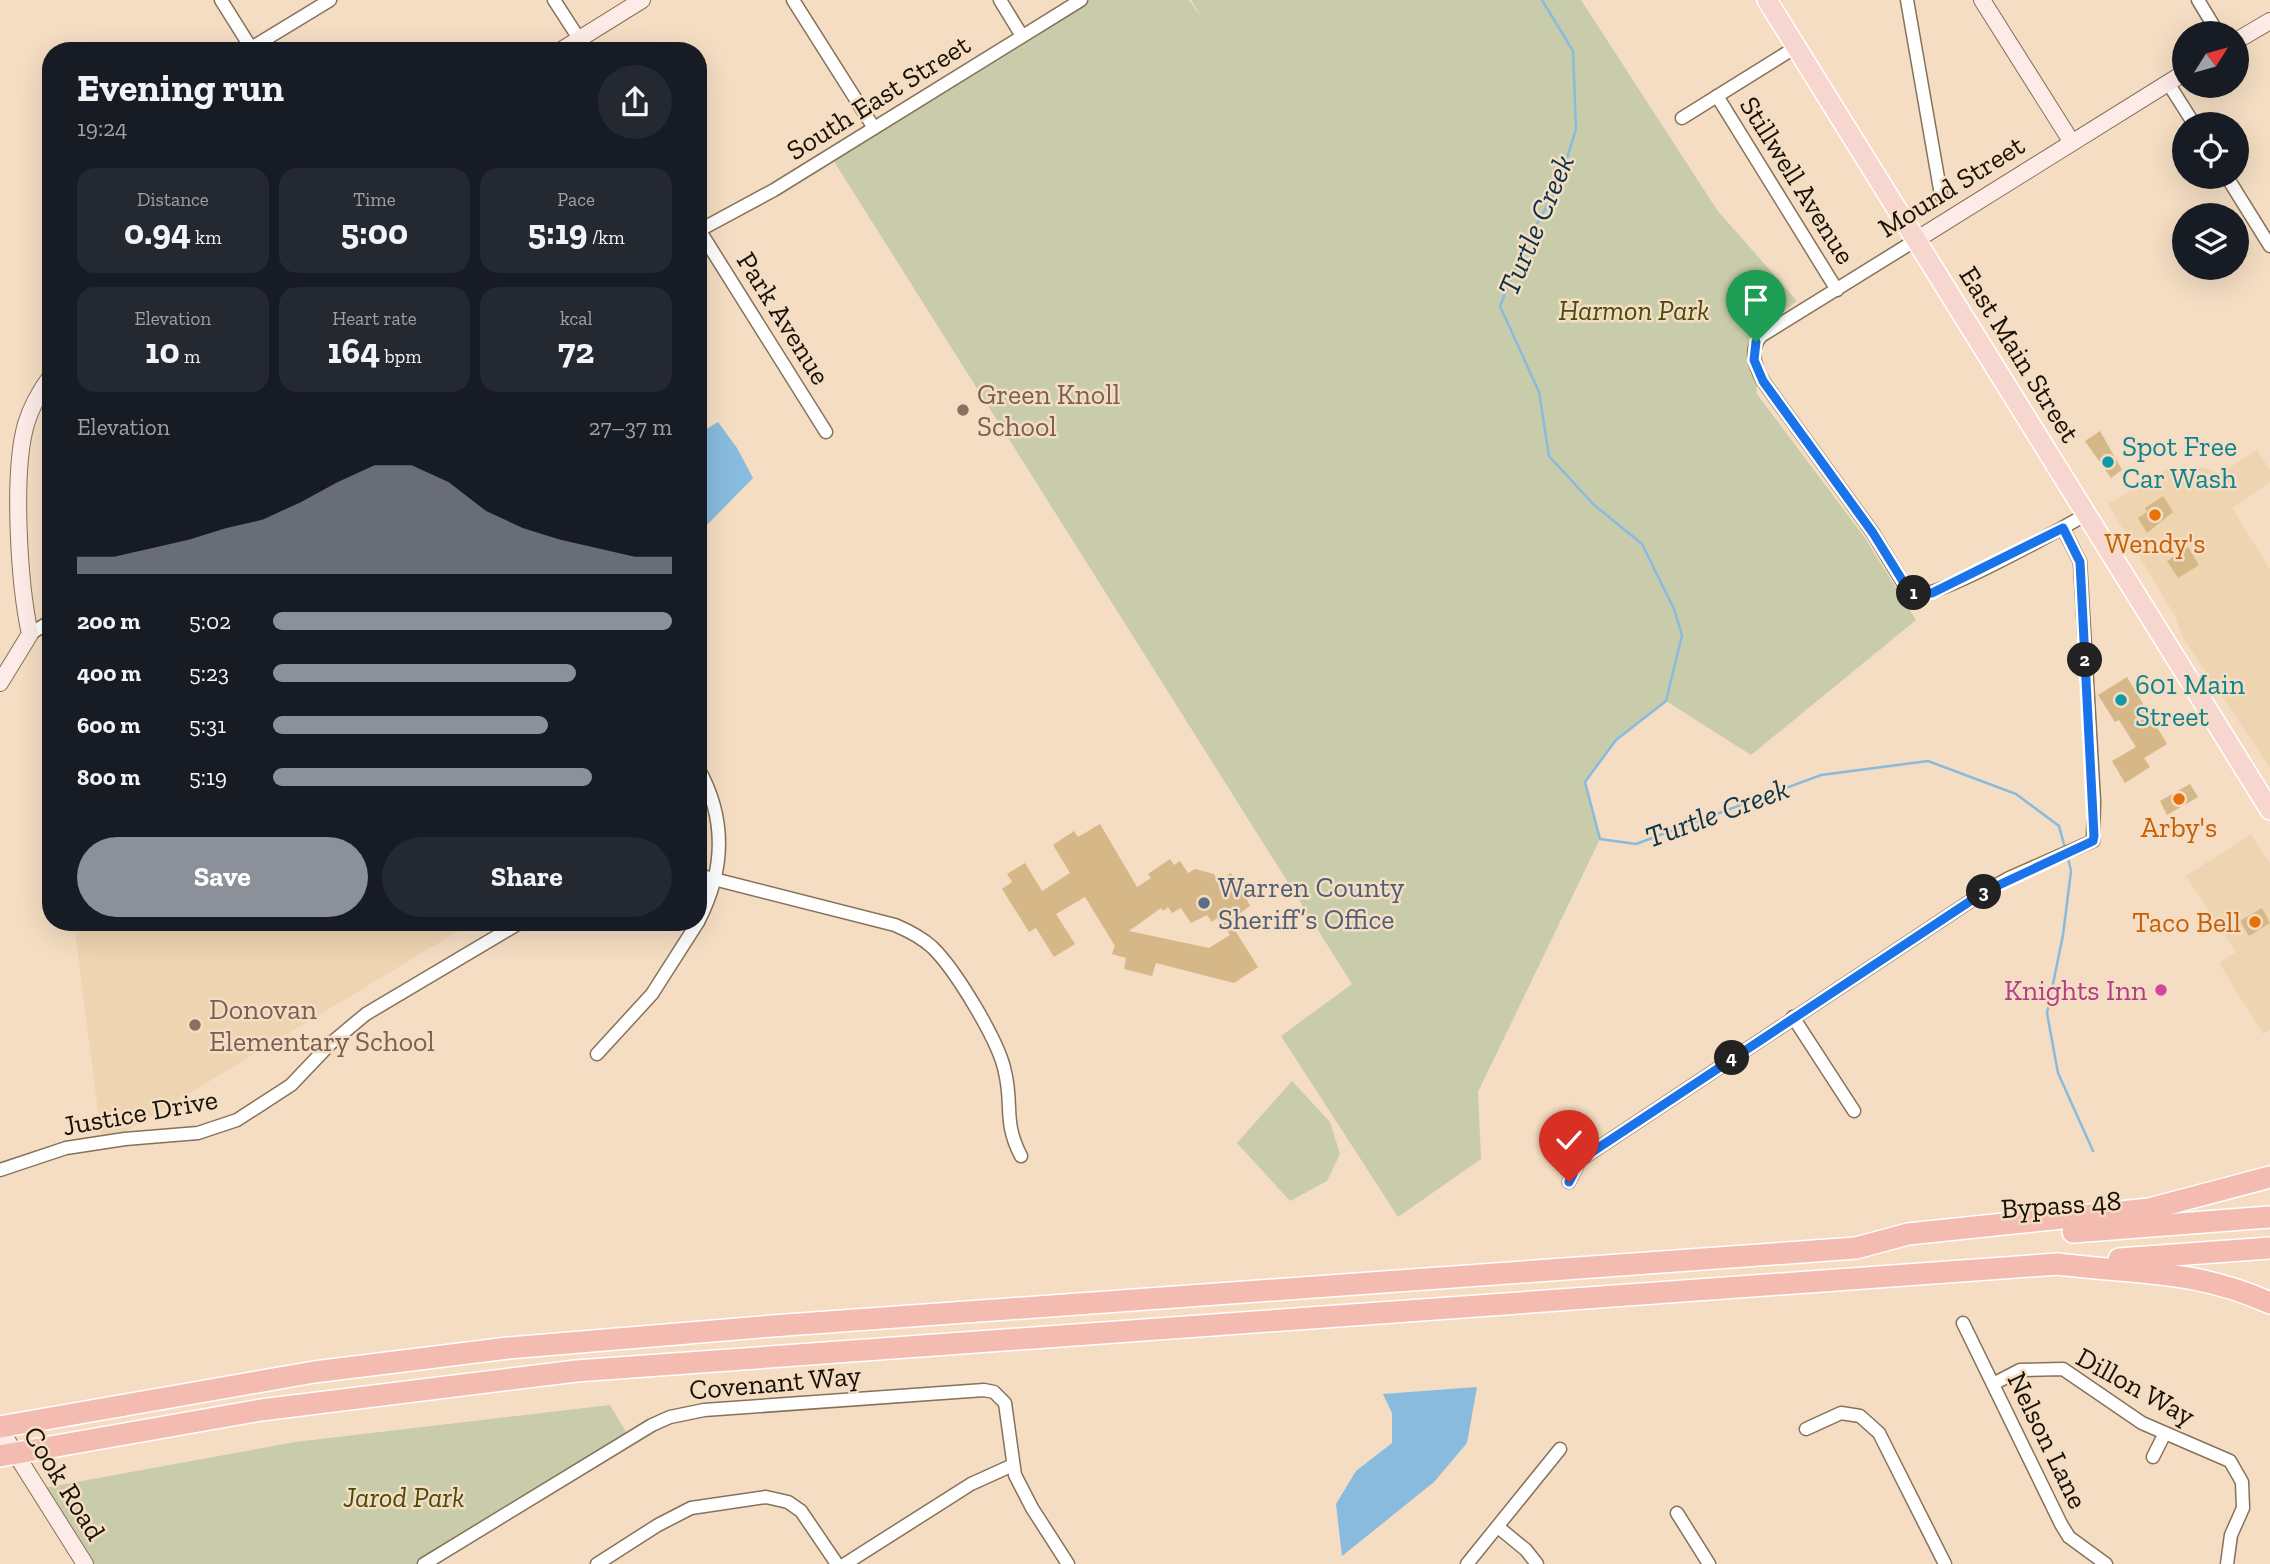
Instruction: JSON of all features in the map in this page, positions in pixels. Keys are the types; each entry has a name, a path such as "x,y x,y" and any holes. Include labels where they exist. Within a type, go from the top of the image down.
{"highway":[{"path":"0,1428 276,1378 508,1348 785,1325 1856,1248 1908,1234 2149,1209 2270,1177"},
{"name":"Bypass 48","path":"1856,1248 2270,1217"},
{"name":"Bypass 48","path":"2058,1264 2270,1248"},
{"path":"8,1455 275,1408 576,1371 2058,1264 2183,1275 2220,1283 2270,1303"}],"main road":[{"name":"East Main Street","path":"1767,0 2270,810"}],"street":[{"path":"221,0 248,42"},
{"path":"263,42 330,0"},
{"path":"554,0 581,42"},
{"path":"587,42 642,0"},
{"path":"793,0 874,128"},
{"path":"999,0 1022,36"},
{"name":"South East Street","path":"707,226 774,190 1081,0"},
{"path":"1907,0 1941,195"},
{"path":"1982,0 2071,141"},
{"path":"2197,0 2210,21"},
{"path":"2249,33 2270,21"},
{"path":"1682,118 1796,47"},
{"name":"Mound Street","path":"2063,528 1932,593 1916,595 1909,591 1873,533 1763,381 1756,368 1756,342 1767,331 2172,80"},
{"path":"2168,83 2186,112"},
{"name":"Stillwell Avenue","path":"1717,96 1837,290"},
{"path":"2234,189 2270,246"},
{"name":"Park Avenue","path":"707,243 826,432"},
{"path":"30,634 23,594 19,468 26,424 42,393"},
{"path":"1569,1182 1580,1160 1984,892 2093,841 2094,801 2080,562 2063,528 2087,514"},
{"path":"0,683 30,634 42,627"},
{"path":"707,790 718,818 720,849 716,879 707,900"},
{"path":"707,877 895,925 928,944 944,961 965,993 1002,1059 1006,1074 1009,1127 1021,1156"},
{"name":"Justice Drive","path":"0,1170 66,1149 125,1139 198,1133 237,1120 291,1085 330,1044 366,1014 506,931"},
{"path":"597,1054 652,994 692,931"},
{"path":"1793,1017 1854,1111"},
{"name":"Nelson Lane","path":"1964,1323 2061,1524 2070,1537 2106,1564"},
{"name":"Dillon Way","path":"1993,1384 2020,1370 2063,1369 2142,1423 2230,1461 2242,1482 2243,1508 2231,1535 2227,1564"},
{"name":"Covenant Way","path":"424,1564 629,1437 670,1417 704,1410 984,1390 1000,1397 1006,1409 1013,1465"},
{"path":"1806,1429 1841,1413 1860,1416 1879,1433 1945,1564"},
{"name":"Cook Road","path":"0,1428 8,1455 85,1564"},
{"path":"2153,1457 2165,1433"},
{"path":"1467,1564 1560,1450"},
{"path":"845,1564 971,1484 1013,1465 1021,1488 1068,1564"},
{"path":"597,1564 658,1525 691,1508 766,1497 788,1502 801,1511 837,1564"},
{"path":"1677,1513 1709,1564"},
{"path":"1497,1527 1526,1550 1537,1564"}],"shaded area":[{"path":"2257,450 2270,470 2270,482 2232,508 2270,570 2270,768 2183,638 2175,616 2108,504 2168,468 2176,482 2202,467 2220,474"},
{"path":"2251,834 2270,864 2270,1030 2263,1034 2219,963 2236,952 2186,876"},
{"name":"Donovan Elementary School","path":"75,931 458,931 112,1140 102,1143"}],"green space":[{"name":"Harmon Park","path":"1081,0 1189,0 1204,21 1191,0 1581,0 1717,210 1797,301 1777,316 1753,323 1757,394 1865,538 1916,620 1751,755 1666,701 1616,740 1585,782 1600,839 1478,1092 1481,1159 1398,1217 1281,1036 1352,984 830,155"},
{"path":"1292,1081 1330,1122 1340,1154 1327,1181 1290,1201 1237,1143"},
{"name":"Jarod Park","path":"610,1405 629,1437 426,1564 85,1564 38,1489 295,1442"}],"water":[{"path":"718,422 737,448 753,478 707,525 707,429"},
{"path":"1477,1387 1467,1443 1434,1482 1342,1556 1336,1504 1356,1471 1392,1443 1392,1413 1383,1394"}],"building":[{"name":"Spot Free Car Wash","path":"2100,431 2122,470 2111,478 2085,441"},
{"name":"Wendy's","path":"2163,496 2173,512 2147,533 2138,518 2147,512 2145,508"},
{"path":"2188,547 2199,565 2178,578 2167,561"},
{"path":"2127,677 2167,744 2144,758 2150,767 2125,783 2112,761 2136,747 2119,720 2115,722 2098,695"},
{"name":"Arby's","path":"2190,784 2198,797 2167,815 2160,801"},
{"name":"Warren County Sheriff’s Office","path":"1100,824 1137,887 1151,878 1148,874 1170,859 1174,865 1180,861 1188,873 1195,869 1214,874 1218,881 1231,873 1235,880 1241,876 1253,896 1247,900 1250,906 1229,921 1258,967 1234,983 1156,963 1152,976 1124,969 1126,958 1112,954 1115,946 1085,897 1056,914 1075,944 1054,957 1036,928 1029,932 1002,889 1012,882 1007,874 1025,863 1042,891 1070,873 1053,845 1074,831 1078,837","holes":["1168,907 1172,913 1181,908 1191,923 1207,915 1212,922 1217,918 1230,935 1209,948 1129,931 1161,908 1163,911"]},
{"name":"Taco Bell","path":"2262,908 2270,923 2249,936 2240,921"}],"waterway":[{"name":"Turtle Creek","path":"1542,0 1573,51 1576,129 1559,184 1523,249 1500,306 1539,392 1549,456 1593,504 1642,544 1674,609 1682,635 1666,701 1616,740 1585,782 1600,839 1636,844 1821,775 1928,761 2016,794 2059,826 2065,848"},
{"name":"Turtle Creek","path":"2068,858 2071,871 2063,935 2047,1013 2058,1073 2093,1151"}],"place":[{"name":"Green Knoll School","path":"963,410"},
{"name":"Spot Free Car Wash","path":"2108,462"},
{"name":"Wendy's","path":"2155,515"},
{"name":"601 Main Street","path":"2121,700"},
{"name":"Arby's","path":"2179,799"},
{"name":"Warren County Sheriff’s Office","path":"1204,903"},
{"name":"Taco Bell","path":"2255,922"},
{"name":"Knights Inn","path":"2161,990"},
{"name":"Donovan Elementary School","path":"195,1025"}],"route":[{"path":"1569,1182 1580,1160 1871,965 2009,878 2093,841 2094,801 2080,562 2063,528 1932,593 1916,595 1909,591 1873,533 1763,381 1754,360 1756,342"}]}
